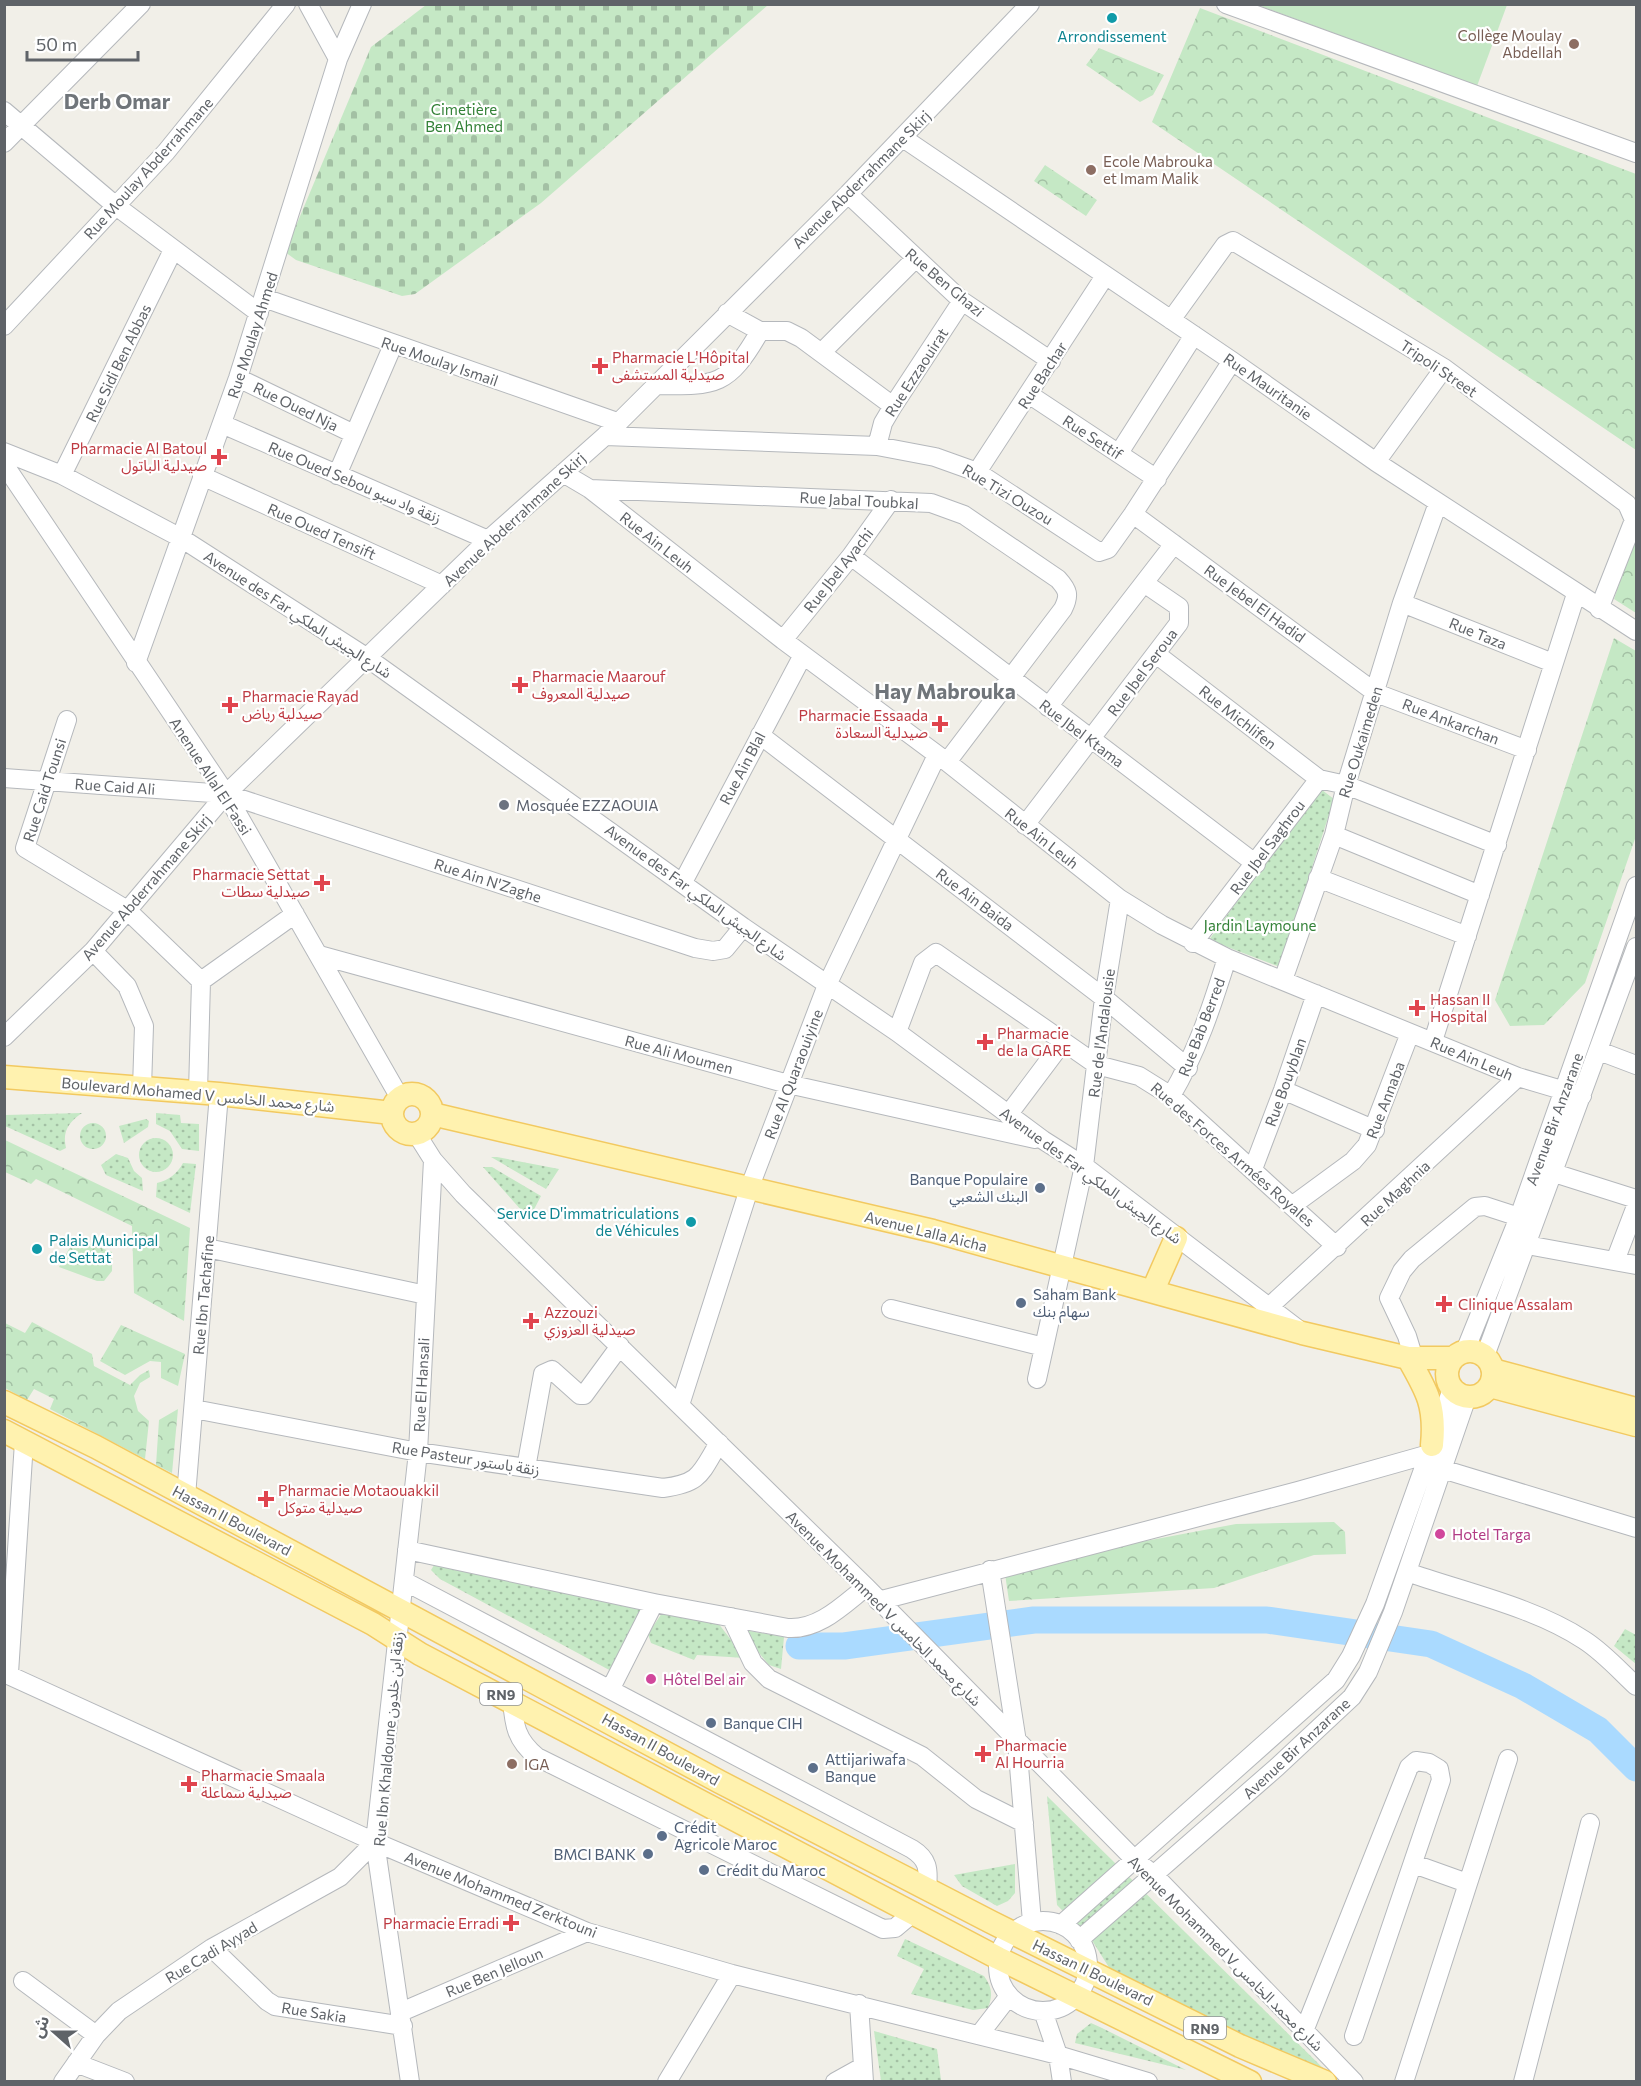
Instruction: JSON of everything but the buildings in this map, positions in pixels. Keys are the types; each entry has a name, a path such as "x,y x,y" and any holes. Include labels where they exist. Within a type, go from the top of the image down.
{"main road":[{"name":"Boulevard Mohamed V شارع محمد الخامس","path":"4,1077 396,1106"},
{"path":"417,1094 430,1105 432,1114 424,1129 416,1133 399,1129 396,1106 417,1094"},
{"name":"Avenue Lalla Aicha","path":"432,1114 933,1231 1302,1333 1469,1373"},
{"path":"1153,1290 1176,1238"},
{"path":"1413,1359 1431,1401 1434,1417 1431,1449"},
{"path":"1469,1373 1636,1409"},
{"path":"1469,1373 1636,1425"},
{"name":"Hassan II Boulevard","path":"4,1402 927,1888 1022,1927 1088,1969 1240,2046 1325,2082"},
{"name":"Hassan II Boulevard","path":"14,1436 373,1624 396,1639 998,1958 1250,2082"}],"street":[{"path":"4,143 141,4"},
{"name":"Rue Moulay Abderrahmane","path":"4,326 116,206 216,93 286,4"},
{"path":"308,4 338,59"},
{"name":"Avenue Abderrahmane Skirj","path":"4,1037 93,951 225,794 488,540 611,429 848,194 1030,4"},
{"path":"1226,4 1636,153"},
{"name":"Rue Moulay Ahmed","path":"136,663 238,378 338,59 362,6"},
{"name":"Rue Moulay Ismail","path":"4,111 116,206 173,250 261,306 393,345 611,429"},
{"name":"Rue Mauritanie","path":"903,138 1232,361 1376,462 1636,631"},
{"name":"Rue Ben Ghazi","path":"848,194 962,301 1051,361"},
{"name":"Tripoli Street","path":"1171,320 1225,245 1233,241 1444,368 1623,500 1634,520 1599,609"},
{"name":"Rue Sidi Ben Abbas","path":"62,475 173,250"},
{"path":"822,352 916,258"},
{"name":"Rue Bachar","path":"977,472 1105,276"},
{"name":"Rue Ezzaouirat","path":"877,446 882,423 962,301"},
{"path":"727,313 760,331 787,332 822,352 892,406"},
{"path":"655,385 708,384 729,375 744,359 760,331"},
{"path":"1119,453 1194,336"},
{"path":"338,475 393,345"},
{"name":"Rue Tizi Ouzou","path":"611,429 877,446 935,457 977,472 1099,552 1108,549 1133,514 1232,361"},
{"path":"1376,462 1444,368"},
{"name":"Rue Oued Nja","path":"238,378 354,434"},
{"name":"Rue Settif","path":"1030,394 1157,479"},
{"name":"Rue Oued Sebou زنقة واد سبو","path":"222,424 488,540"},
{"name":"Avenue des Far شارع الجيش الملكي","path":"4,452 62,475 181,538 366,657 743,927 897,1032 1043,1140 1084,1166 1176,1238 1270,1306 1302,1333"},
{"name":"Anenue Allal El Fassi","path":"4,464 225,794 319,955 396,1106"},
{"name":"Rue Ain Leuh","path":"563,473 590,489 802,655 942,759 1120,899 1193,942 1227,958 1518,1077 1582,1096"},
{"name":"Rue Oued Tensift","path":"202,476 442,585"},
{"name":"Rue Jabal Toubkal","path":"590,489 931,503 964,515 1058,579 1067,589 1068,598 1064,609 1011,679 942,759"},
{"name":"Rue Jbel Ayachi","path":"783,640 851,556 891,500"},
{"name":"Rue Oukaimeden","path":"1283,981 1334,835 1346,785 1402,603 1438,503"},
{"name":"Rue Jebel El Hadid","path":"1133,514 1376,693"},
{"path":"1048,707 1174,544"},
{"name":"Rue Jbel Ktama","path":"851,556 1256,864"},
{"name":"Rue Jbel Seroua","path":"1025,825 1181,618 1179,607 1174,602 1144,583"},
{"path":"1433,1041 1576,594"},
{"name":"Rue Taza","path":"1402,603 1553,663"},
{"name":"Rue Michlifen","path":"1156,654 1319,779"},
{"name":"Rue Ain Blal","path":"683,882 802,655"},
{"name":"Rue Ankarchan","path":"1376,693 1527,750"},
{"name":"Rue Caid Tounsi","path":"68,720 25,848 127,910"},
{"name":"Rue Ain Baida","path":"760,735 1104,998 1188,1068"},
{"name":"Rue Al Quaraouiyine","path":"680,1405 749,1189 827,985 898,840 942,759"},
{"name":"Rue Caid Ali","path":"4,778 225,794"},
{"path":"1319,779 1346,785 1497,845"},
{"name":"Rue Jbel Saghrou","path":"1193,942 1256,864 1319,779"},
{"name":"Rue Ain N'Zaghe","path":"225,794 694,948 713,951 725,949 743,927"},
{"path":"1334,835 1480,895"},
{"path":"1318,878 1467,936"},
{"name":"Avenue Bir Anzarane","path":"1079,1940 1277,1767 1352,1697 1376,1654 1394,1612 1442,1469 1469,1373 1519,1216 1636,886"},
{"name":"Rue de l'Andalousie","path":"1037,1379 1084,1166 1104,998 1120,899"},
{"path":"127,910 201,981 295,914"},
{"path":"1613,956 1636,949"},
{"name":"Avenue Bir Anzarane","path":"1061,1924 1326,1692 1351,1656 1375,1604 1431,1449 1469,1373 1527,1245 1636,949"},
{"path":"93,951 127,986 144,1026 142,1088"},
{"name":"Rue des Forces Armées Royales","path":"897,1032 924,960 936,953 1062,1043 1097,1065 1139,1076 1171,1096 1337,1247"},
{"name":"Rue Ali Moumen","path":"319,955 788,1084 1043,1140"},
{"name":"Rue Bab Berred","path":"1171,1096 1188,1068 1207,1021 1227,958"},
{"name":"Rue Ibn Tachafine","path":"186,1496 207,1248 209,1093 201,981"},
{"name":"Rue Bouyblan","path":"1252,1169 1283,1090 1316,994"},
{"name":"Rue Annaba","path":"1293,1205 1358,1156 1375,1130 1410,1033"},
{"path":"1008,1115 1062,1043"},
{"path":"1599,1051 1636,1065"},
{"name":"Rue Maghnia","path":"1270,1306 1337,1247 1518,1077"},
{"path":"1283,1090 1375,1130"},
{"name":"Avenue Mohammed V شارع محمد الخامس","path":"416,1133 433,1160 463,1194 866,1587 1017,1742 1134,1859 1154,1875 1354,2082"},
{"name":"Rue El Hansali","path":"400,1610 418,1452 433,1160"},
{"path":"1554,1173 1636,1199"},
{"path":"1413,1359 1407,1336 1389,1298 1406,1265 1475,1207 1485,1206 1519,1216"},
{"path":"1615,1261 1636,1206"},
{"path":"1527,1245 1636,1265"},
{"path":"207,1248 426,1296"},
{"path":"891,1309 1044,1347"},
{"path":"526,1468 543,1374 552,1370 580,1395 584,1395 620,1346"},
{"name":"Rue Pasteur زنقة باستور","path":"194,1409 418,1452 670,1487 689,1484 699,1476 719,1443"},
{"path":"7,1673 14,1436"},
{"path":"882,1605 990,1570 1398,1463 1431,1449"},
{"path":"1398,1463 1417,1488"},
{"path":"1442,1469 1636,1528"},
{"path":"407,1550 654,1603 797,1629 824,1619 866,1587"},
{"path":"990,1570 1017,1742 1024,1823 1022,1927 1001,1948 998,1971 1009,1996 1024,2007 1043,2011 1061,2007 1076,1996 1084,1983 1088,1969 1086,1953 1079,1940 1061,1924"},
{"path":"1407,1572 1534,1615 1567,1630 1588,1642 1636,1686"},
{"path":"404,1581 611,1688 922,1855 929,1870 927,1888"},
{"path":"611,1688 654,1603"},
{"name":"Rue Ibn Khaldoune زنقة ابن خلدون","path":"400,1610 375,1842 410,2082"},
{"path":"731,1617 750,1658 770,1679 922,1756 976,1799 1024,1823"},
{"name":"Avenue Mohammed Zerktouni","path":"7,1673 375,1842 586,1932 732,1974 1058,2055 1148,2082"},
{"path":"512,1700 514,1729 525,1746 537,1757 883,1929 895,1928 914,1912"},
{"path":"654,1745 671,1720"},
{"path":"1404,2082 1508,1758"},
{"path":"1304,2031 1409,1767 1421,1761 1437,1767 1442,1774 1414,1864 1354,2036"},
{"path":"1523,2082 1590,1823"},
{"name":"Rue Cadi Ayyad","path":"63,2082 96,2035 119,2011 212,1948 334,1882 375,1842"},
{"path":"1414,1864 1467,1883"},
{"name":"RN9","path":"1022,1927 1047,1921 1061,1924"},
{"name":"Rue Ben Jelloun","path":"402,2019 586,1932"},
{"name":"Rue Sakia","path":"212,1948 275,2006 402,2019"},
{"path":"667,2082 732,1974"},
{"path":"23,1981 96,2035"},
{"path":"979,2035 1009,1996"},
{"path":"835,2082 863,2074 859,2004"},
{"path":"1043,2011 1058,2055 1062,2082"},
{"path":"76,2063 125,2082"}],"green space":[{"name":"Cimetière Ben Ahmed","path":"426,5 768,5 541,203 415,294 402,296 296,260 285,252 371,47"},
{"path":"1258,5 1507,5 1477,86"},
{"path":"1200,8 1636,174 1636,450 1152,122"},
{"path":"1099,48 1164,75 1153,95 1140,102 1086,65"},
{"path":"1045,165 1097,200 1086,216 1034,181"},
{"path":"1636,534 1636,613 1614,599"},
{"path":"1614,638 1636,651 1636,836 1585,983 1544,1025 1510,1026 1495,1000"},
{"name":"Jardin Laymoune","path":"1322,790 1334,799 1280,967 1209,940 1312,798"},
{"path":"82,1113 73,1120 68,1128 65,1137 66,1148 60,1151 5,1126 5,1115"},
{"path":"156,1113 180,1115 181,1123 199,1124 199,1151 182,1149 170,1131 156,1124"},
{"path":"146,1119 149,1121 148,1127 124,1143 119,1126"},
{"path":"93,1123 102,1127 106,1136 102,1145 93,1149 84,1145 80,1136 84,1127"},
{"path":"156,1138 168,1143 173,1155 168,1167 156,1172 144,1167 139,1155 144,1143"},
{"path":"5,1140 190,1228 184,1321 134,1293 132,1226 36,1179 31,1184 5,1172"},
{"path":"116,1154 128,1158 134,1171 142,1178 143,1191 106,1175 101,1165"},
{"path":"491,1157 497,1157 559,1169 546,1189"},
{"path":"183,1163 196,1164 190,1213 156,1197 157,1183 172,1176"},
{"path":"483,1167 492,1167 541,1196 529,1219"},
{"path":"75,1238 112,1252 112,1271 104,1281 97,1281 59,1267"},
{"path":"32,1322 92,1354 94,1366 130,1385 149,1370 150,1377 140,1383 134,1396 138,1411 149,1421 145,1459 50,1409 54,1399 34,1389 27,1400 5,1388 5,1323 25,1333"},
{"path":"121,1325 185,1354 178,1386 161,1378 161,1362 150,1361 125,1375 100,1361"},
{"path":"178,1409 172,1473 156,1465 159,1420"},
{"path":"1334,1522 1345,1532 1346,1554 1314,1555 1214,1588 1009,1601 1005,1574 1103,1549 1236,1524"},
{"path":"436,1562 642,1606 613,1672 440,1579 431,1570"},
{"path":"662,1613 718,1623 745,1658 697,1655 694,1660 651,1643 648,1634"},
{"path":"739,1629 784,1637 781,1669 769,1665"},
{"path":"1625,1629 1636,1635 1636,1664 1614,1646"},
{"path":"1047,1796 1331,2076 1115,1977 1093,1942 1057,1905"},
{"path":"1015,1864 1015,1893 1008,1901 997,1906 962,1886 954,1875"},
{"path":"905,1939 984,1976 991,1991 988,2008 973,2010 911,1994 924,1969 897,1956"},
{"path":"1091,2023 1186,2070 1075,2043 1077,2034"},
{"path":"874,2031 937,2049 941,2080 881,2081"}],"waterway":[{"path":"799,1646 844,1646 1034,1620 1267,1620 1431,1644 1523,1686 1598,1730 1636,1768"}],"place":[{"name":"Arrondissement","path":"1112,18"},
{"name":"Collège Moulay Abdellah","path":"1574,44"},
{"name":"Ecole Mabrouka et Imam Malik","path":"1091,170"},
{"name":"Pharmacie L'Hôpital صيدلية المستشفى","path":"600,366"},
{"name":"Pharmacie Al Batoul صيدلية الباتول","path":"219,457"},
{"name":"Pharmacie Maarouf صيدلية المعروف","path":"520,685"},
{"name":"Pharmacie Rayad صيدلية رياض","path":"230,705"},
{"name":"Pharmacie Essaada صيدلية السعادة","path":"940,724"},
{"name":"Mosquée EZZAOUIA","path":"504,805"},
{"name":"Pharmacie Settat صيدلية سطات","path":"322,883"},
{"name":"Hassan II Hospital","path":"1417,1008"},
{"name":"Pharmacie de la GARE","path":"985,1042"},
{"name":"Banque Populaire البنك الشعبي","path":"1040,1188"},
{"name":"Service D'immatriculations de Véhicules","path":"691,1222"},
{"name":"Palais Municipal de Settat","path":"37,1249"},
{"name":"Saham Bank سهام بنك","path":"1021,1303"},
{"name":"Clinique Assalam","path":"1444,1304"},
{"name":"Azzouzi صيدلية العزوزي","path":"531,1321"},
{"name":"Pharmacie Motaouakkil صيدلية متوكل","path":"266,1499"},
{"name":"Hotel Targa","path":"1440,1534"},
{"name":"Hôtel Bel air","path":"651,1679"},
{"name":"Banque CIH","path":"711,1723"},
{"name":"Pharmacie Al Hourria","path":"983,1754"},
{"name":"IGA","path":"512,1764"},
{"name":"Attijariwafa Banque","path":"813,1768"},
{"name":"Pharmacie Smaala صيدلية سماعلة","path":"189,1784"},
{"name":"Crédit Agricole Maroc","path":"662,1836"},
{"name":"BMCI BANK","path":"648,1854"},
{"name":"Crédit du Maroc","path":"704,1870"},
{"name":"Pharmacie Erradi","path":"511,1923"}],"district":[{"name":"Derb Omar","path":"117,100"},
{"name":"Hay Mabrouka","path":"945,690"}]}
